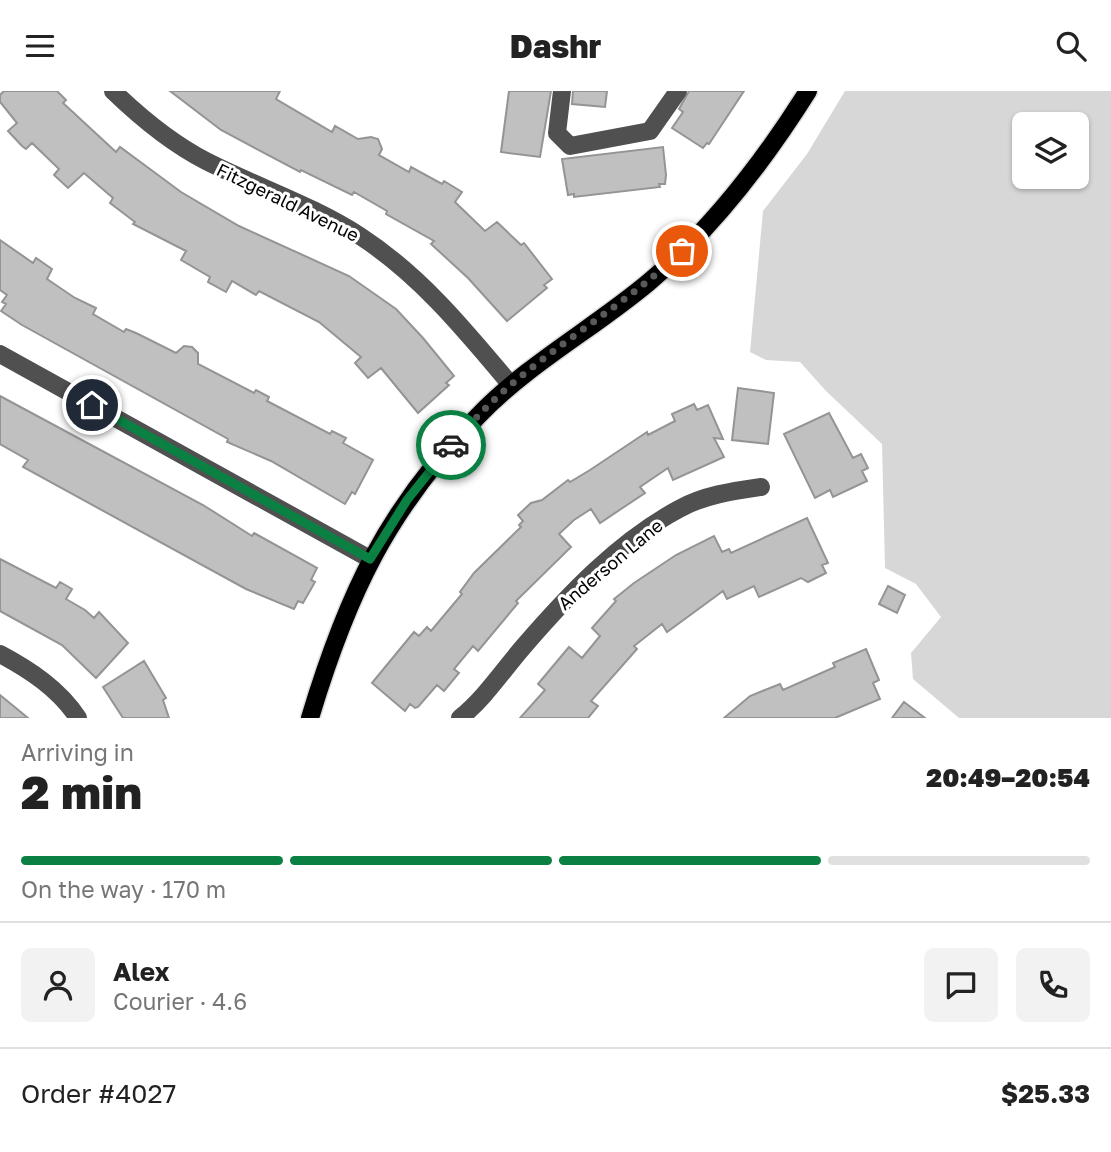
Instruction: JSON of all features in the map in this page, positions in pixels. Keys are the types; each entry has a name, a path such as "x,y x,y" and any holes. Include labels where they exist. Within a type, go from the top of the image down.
{"main road":[{"path":"310,718 335,636 370,559 407,500 440,457 478,415 511,385 649,282 699,235 752,172 808,91"}],"street":[{"name":"Fitzgerald Avenue","path":"113,91 170,140 205,161 347,229 397,262 434,296 511,385"},
{"path":"562,91 557,133 570,146 650,131 678,91"},
{"path":"0,353 370,559"},
{"name":"Anderson Lane","path":"460,718 487,691 558,607 585,580 652,526 680,508 706,498 761,487"},
{"path":"0,654 32,671 52,688 78,718"}],"shaded area":[{"path":"845,91 1111,91 1111,718 959,718 913,679 911,653 941,617 916,584 885,568 882,444 826,391 800,362 766,360 750,352 763,211 807,154"}],"building":[{"path":"4,91 57,91 66,100 63,103 116,152 120,147 181,192 239,226 349,276 396,309 423,338 454,376 446,383 449,385 418,413 381,368 368,378 355,363 361,357 319,322 259,291 256,295 232,281 226,292 208,282 210,277 181,260 186,251 133,224 135,222 110,203 113,198 84,173 68,188 54,175 59,169 32,143 26,149 22,146 8,131 17,123 0,102 0,95"},
{"path":"170,91 280,91 276,99 332,132 335,126 358,139 378,139 382,149 379,155 409,172 411,167 462,192 455,202 485,231 497,222 521,245 524,243 552,279 544,285 547,288 507,321 468,278 431,244 434,241 354,192 352,195 301,170 300,172 221,130"},
{"path":"509,91 551,91 540,157 501,152"},
{"path":"573,91 607,91 605,107 572,104"},
{"path":"689,91 744,91 709,144 703,148 672,128 683,112 679,109"},
{"path":"663,147 666,175 665,184 659,184 660,187 574,197 574,194 568,195 562,159"},
{"path":"0,240 33,263 36,258 52,269 47,279 96,308 93,314 124,332 126,329 136,333 176,353 184,346 192,347 198,353 198,364 254,393 256,390 269,397 267,401 330,434 332,431 346,438 343,443 373,460 355,494 352,492 345,504 271,461 227,442 228,439 1,311 6,304 2,302 7,295 0,290"},
{"path":"738,388 774,393 768,444 732,440"},
{"path":"0,396 203,505 252,536 254,533 317,568 311,580 315,582 303,603 298,601 294,609 246,589 23,467 28,460 0,444"},
{"path":"694,404 697,410 708,405 723,439 714,438 724,457 673,480 668,468 640,487 645,493 600,523 591,509 574,520 559,534 571,547 516,601 518,603 478,651 473,646 454,669 459,673 444,691 437,685 418,707 410,704 405,711 372,683 414,632 419,636 427,627 431,631 462,594 460,592 474,573 521,527 519,525 523,521 518,515 531,503 542,500 568,480 570,482 590,470 647,432 648,435 675,421 672,414"},
{"path":"829,413 853,458 861,454 868,468 862,471 867,481 833,497 830,490 815,498 784,434"},
{"path":"807,518 828,563 822,565 826,573 808,582 801,578 759,597 754,586 727,599 723,591 667,632 662,624 634,646 637,649 591,701 598,706 588,718 520,718 545,690 538,684 569,647 582,658 600,636 592,628 616,601 614,599 634,583 676,555 714,536 722,552 729,549 731,553"},
{"path":"0,559 56,588 60,582 72,589 66,599 94,618 99,612 128,643 96,678 62,645 0,611"},
{"path":"888,586 905,595 897,613 879,604"},
{"path":"866,649 879,680 873,683 880,699 835,718 724,718 750,696 780,684 783,690 835,667 833,663"},
{"path":"144,661 166,698 163,700 169,718 123,718 103,687"},
{"path":"0,695 28,718 0,718"},
{"path":"904,702 925,718 892,718"}],"way so far":[{"path":"451,445 478,415 526,372 649,282 682,251"}],"route":[{"path":"92,405 370,559 407,500 451,445"}]}
